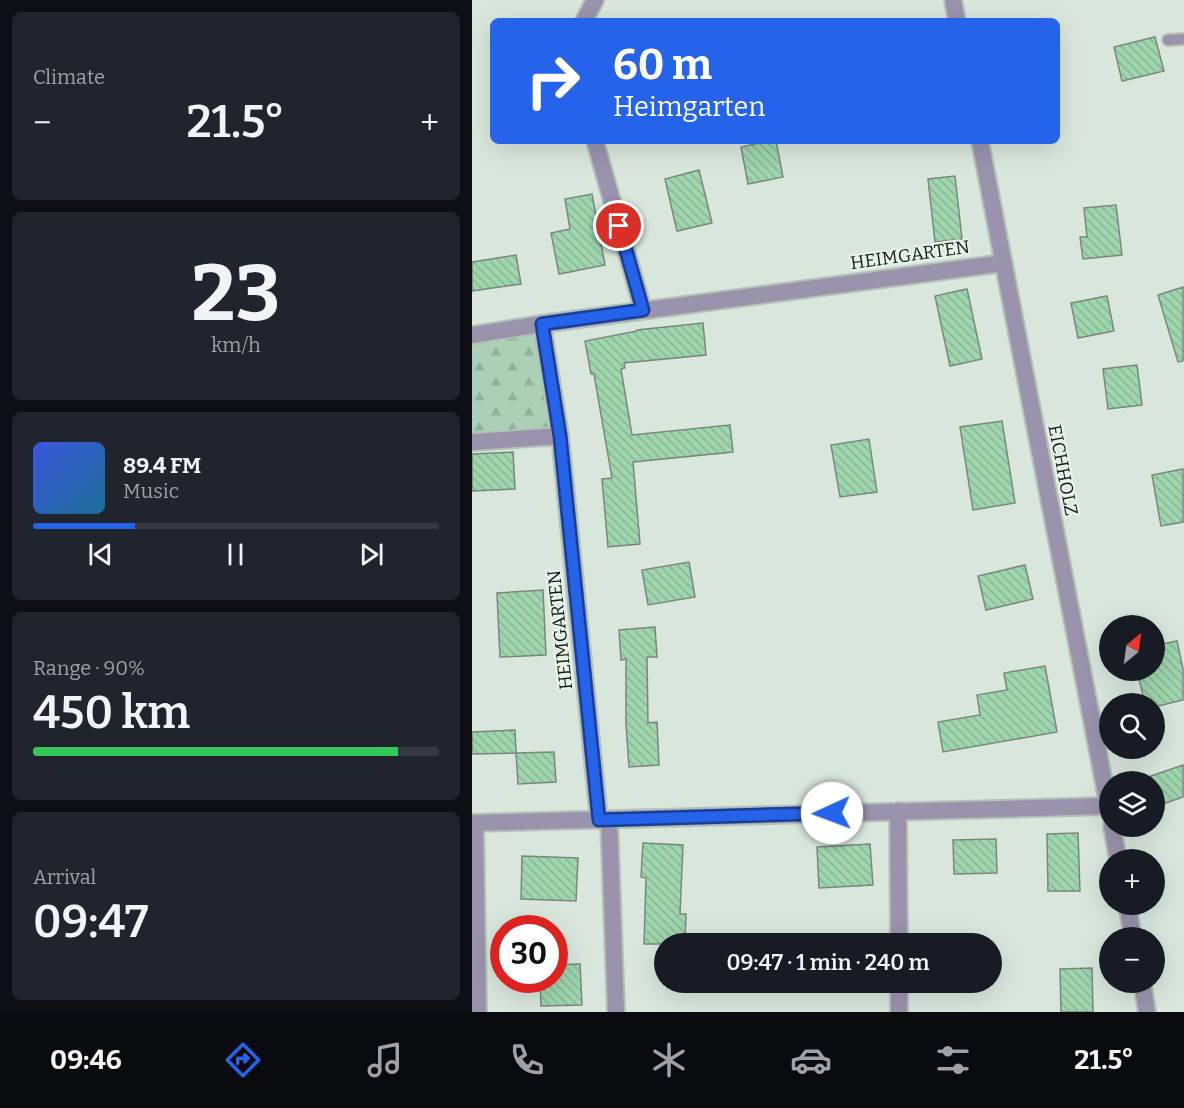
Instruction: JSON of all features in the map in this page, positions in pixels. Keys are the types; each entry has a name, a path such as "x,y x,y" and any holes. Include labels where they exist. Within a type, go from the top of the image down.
{"street":[{"path":"586,18 595,0"},
{"path":"954,0 957,18"},
{"path":"596,144 643,310"},
{"name":"EICHHOLZ","path":"981,144 1102,771"},
{"name":"HEIMGARTEN","path":"472,335 643,310 1004,263"},
{"name":"HEIMGARTEN","path":"542,324 560,436 604,819 616,1012"},
{"path":"472,442 560,436"},
{"path":"478,1012 473,823 898,811 1099,810"},
{"path":"898,811 899,933"},
{"path":"899,993 899,1012"},
{"path":"1144,993 1147,1012"}],"lane":[{"path":"1168,40 1183,39"}],"green space":[{"path":"542,324 560,436 472,442 472,335"}],"building":[{"path":"1155,37 1164,71 1122,81 1114,47"},
{"path":"755,144 777,144 783,177 748,184 741,147"},
{"path":"699,170 712,223 677,231 665,179"},
{"path":"955,176 962,239 935,242 928,179"},
{"path":"592,194 605,265 559,274 551,233 570,229 565,199"},
{"path":"1116,205 1122,255 1083,259 1080,237 1087,237 1084,208"},
{"path":"516,255 521,284 472,291 472,262"},
{"path":"1183,287 1183,361 1178,362 1158,295"},
{"path":"967,289 982,359 950,366 935,296"},
{"path":"1107,296 1114,331 1078,338 1071,303"},
{"path":"703,323 706,355 624,363 625,368 621,369 632,435 730,425 733,452 633,462 640,544 608,547 602,479 612,478 594,374 591,374 585,341 637,330"},
{"path":"1137,365 1142,405 1108,409 1103,369"},
{"path":"1002,421 1015,503 973,510 960,427"},
{"path":"869,439 877,492 840,497 831,445"},
{"path":"513,452 515,489 472,491 472,454"},
{"path":"1183,469 1183,522 1161,526 1152,475"},
{"path":"689,562 695,597 648,605 642,570"},
{"path":"1025,565 1033,599 986,610 978,576"},
{"path":"543,590 546,655 500,657 497,593"},
{"path":"655,627 657,657 647,657 648,723 657,722 659,765 629,767 626,724 626,659 621,660 619,630"},
{"path":"1177,641 1183,669 1183,700 1165,704 1165,693 1142,693 1140,681 1165,681 1165,644"},
{"path":"1045,666 1057,732 943,752 938,722 980,715 977,695 1007,690 1004,673"},
{"path":"515,730 516,753 472,754 472,732"},
{"path":"554,752 556,782 518,784 516,753"},
{"path":"1183,765 1183,797 1165,803 1165,771"},
{"path":"1078,833 1080,891 1048,891 1047,834"},
{"path":"996,839 997,873 954,874 953,840"},
{"path":"643,843 683,845 680,914 686,914 685,933 654,933 654,944 644,944 646,878 641,877"},
{"path":"870,844 873,885 819,888 817,847"},
{"path":"522,856 578,858 576,901 521,899"},
{"path":"568,964 580,964 582,1005 541,1006 540,993 568,993"},
{"path":"1092,968 1093,1012 1061,1012 1060,969"}],"route":[{"path":"619,226 643,310 542,324 560,436 599,820 832,813"}]}
